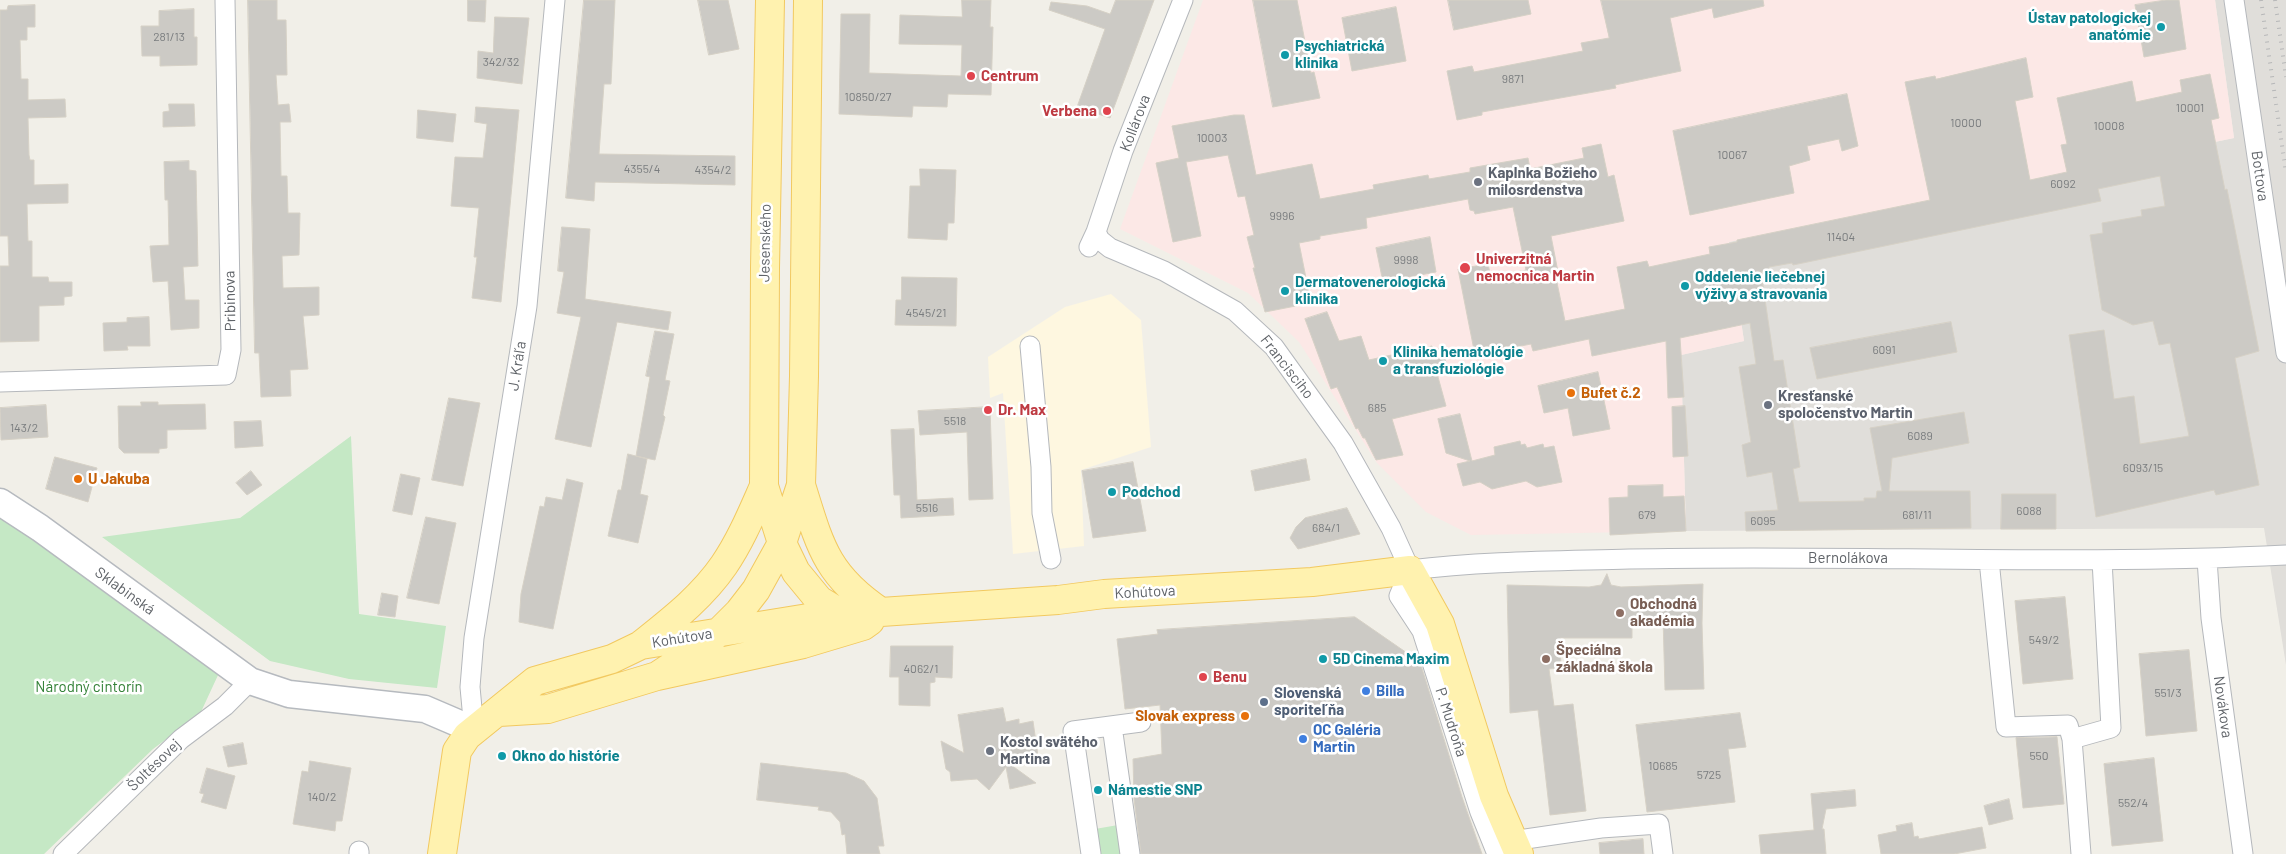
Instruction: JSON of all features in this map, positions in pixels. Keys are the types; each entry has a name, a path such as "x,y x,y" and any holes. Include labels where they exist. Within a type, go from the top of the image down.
{"main road":[{"name":"Jesenského","path":"770,0 765,268 764,486 782,543 796,572 808,589 819,600 839,613"},
{"path":"657,676 700,648 718,633 739,612 756,590 782,543 801,485 808,0"},
{"path":"801,485 820,545 834,569 872,619"},
{"name":"Jesenského","path":"641,645 682,612 705,589 724,565 741,538 764,486"},
{"name":"Kohútova","path":"499,712 548,709 657,676 803,644 872,619 1104,594 1312,582 1410,570"},
{"name":"P. Mudroňa","path":"1410,570 1440,624 1509,850"},
{"name":"Kohútova","path":"442,854 457,751 474,730 499,712 535,681 612,659 641,645 839,613 872,619"}],"street":[{"name":"Pribinova","path":"0,382 226,376 231,350 225,0"},
{"name":"J. Kráľa","path":"474,730 470,687 474,638 527,306 555,0"},
{"name":"Kollárova","path":"1092,239 1137,115 1183,0"},
{"name":"Bottova","path":"2234,0 2286,353"},
{"name":"Francisciho","path":"1092,239 1100,240 1110,248 1164,271 1235,311 1274,348 1343,443 1391,528 1410,570"},
{"path":"1030,346 1041,467 1042,513 1052,559"},
{"name":"Sklabinská","path":"0,502 40,528 250,682 289,694 425,709 474,730"},
{"name":"Bernolákova","path":"1410,570 1462,564 1685,558 2102,560 2207,559 2286,555"},
{"name":"Novákova","path":"2207,559 2211,618 2243,854"},
{"path":"1989,560 2006,727 2068,725 2072,739 2081,854"},
{"path":"2072,739 2111,728 2102,560"},
{"name":"Šoltésovej","path":"63,854 180,739 225,706 250,682"},
{"path":"1091,854 1073,731 1141,722"},
{"path":"1112,726 1130,854"},
{"path":"1509,850 1601,828 1659,824 1662,845"}],"shaded area":[{"name":"Univerzitná nemocnica Martin","path":"1203,0 2215,0 2234,138 1729,242 1744,341 1681,355 1686,531 1471,535 1426,512 1377,463 1299,342 1248,293 1120,229"},
{"path":"2215,0 2286,0 2286,665 2264,528 1686,531 1681,355 1744,341 1729,242 2234,138"},
{"path":"1111,294 1141,320 1151,447 1081,470 1084,546 1013,554 1003,393 990,398 988,357 1065,307"}],"green space":[{"path":"351,436 359,614 446,626 437,688 349,679 270,661 102,537 240,518"},
{"name":"Národný cintorín","path":"0,517 59,556 219,673 200,714 153,749 44,854 0,854"},
{"path":"1118,825 1123,854 1099,854 1095,829"}],"building":[{"path":"248,0 277,0 277,20 286,20 287,75 276,75 278,105 289,104 291,122 280,122 281,176 287,176 288,213 300,213 299,255 282,256 283,288 319,287 319,315 303,316 308,369 290,370 291,396 261,397 259,353 255,353"},
{"path":"468,0 486,0 485,22 468,21"},
{"path":"584,0 615,0 611,84 604,84 599,154 735,156 735,185 595,182 594,201 566,198"},
{"path":"698,0 728,0 739,49 709,55"},
{"path":"962,0 991,0 990,27 993,27 991,95 948,94 947,107 913,106 912,117 839,114 841,14 870,14 869,73 961,76 962,45 899,44 900,15 962,17"},
{"path":"1116,0 1154,0 1110,118 1077,107 1105,29 1049,10 1051,2 1087,6 1110,14"},
{"name":"Psychiatrická klinika","path":"1253,0 1297,0 1311,73 1314,72 1320,98 1273,107"},
{"path":"1448,0 1528,0 1531,14 1454,30"},
{"path":"1601,0 1763,0 1764,6 1714,18 1712,8 1670,18 1681,71 1615,85 1616,88 1482,112 1482,115 1457,120 1447,71 1472,66 1474,72 1583,51 1581,43 1609,38"},
{"name":"Ústav patologickej anatómie","path":"2179,0 2186,49 2144,57 2135,5"},
{"path":"35,5 35,27 27,27 27,40 20,40 21,79 28,79 28,100 65,99 66,117 28,118 29,155 30,160 34,160 34,185 68,184 68,203 27,204 28,241 32,241 32,277 48,277 49,282 72,282 72,296 64,297 64,305 39,306 39,341 0,342 0,266 9,266 8,236 0,236 0,10 7,10 8,6"},
{"path":"1396,7 1406,61 1352,71 1342,18"},
{"path":"194,9 197,65 160,66 160,56 142,56 141,26 159,26 159,11"},
{"path":"495,17 529,18 522,84 477,78 478,51 493,53"},
{"path":"2026,58 2033,97 2015,101 2030,180 2067,172 2061,145 2067,144 2057,98 2132,81 2136,102 2182,92 2180,80 2210,74 2219,118 2211,120 2225,190 2227,189 2259,351 2235,358 2259,485 2216,495 2214,490 2096,517 2069,335 2104,330 2114,399 2134,396 2140,444 2189,436 2170,343 2159,345 2153,321 2133,325 2102,310 2090,235 2103,233 2102,223 2142,216 2141,210 2165,206 2160,176 2098,189 2101,201 1793,265 1792,263 1769,267 1769,270 1761,272 1774,361 1783,360 1800,467 1793,469 1799,502 1864,501 1864,498 1876,498 1877,491 1882,491 1870,428 1964,412 1969,443 1892,458 1889,491 1970,491 1971,528 1746,531 1745,512 1778,510 1772,472 1747,477 1742,445 1751,442 1739,367 1756,364 1750,323 1680,338 1684,397 1668,398 1666,341 1592,356 1589,339 1533,351 1531,344 1475,355 1458,269 1488,264 1491,278 1526,270 1513,207 1475,214 1474,211 1470,210 1468,199 1366,218 1367,228 1320,236 1320,239 1299,243 1311,303 1265,312 1247,237 1254,235 1245,196 1238,197 1228,155 1186,162 1201,236 1173,242 1156,163 1179,158 1172,126 1234,115 1244,115 1256,175 1312,164 1320,199 1374,189 1373,185 1428,175 1429,179 1470,172 1470,168 1528,158 1530,169 1584,158 1582,148 1601,144 1608,177 1614,175 1624,221 1551,236 1559,277 1556,278 1565,321 1625,309 1617,267 1647,261 1649,267 1710,254 1709,247 1737,242 1737,240 1930,200 1905,82 1935,76 1936,79"},
{"path":"1847,94 1858,146 1842,151 1839,139 1807,146 1810,160 1789,166 1794,193 1690,215 1673,131"},
{"path":"169,104 194,104 195,126 163,127 163,112 169,111"},
{"path":"476,107 519,110 501,302 472,298 477,257 474,257 479,208 451,206 455,157 483,158 487,124 475,122"},
{"path":"418,110 456,114 453,142 417,138"},
{"path":"189,161 189,170 196,171 198,266 183,267 185,300 199,300 199,328 171,330 168,281 153,282 150,246 169,245 168,200 165,200 164,162"},
{"path":"920,169 956,170 954,223 948,223 947,240 908,238 910,186 920,186"},
{"path":"562,227 590,229 585,299 671,312 668,330 617,322 591,447 555,439 581,317 557,313 564,272 558,271"},
{"path":"1430,237 1436,272 1383,282 1376,248"},
{"path":"902,277 957,278 956,326 895,325 896,300 901,300"},
{"path":"1327,312 1339,341 1361,336 1369,360 1432,346 1433,350 1443,348 1446,363 1435,366 1446,406 1392,419 1403,455 1376,460 1365,438 1363,438 1358,428 1356,429 1337,387 1331,389 1305,319"},
{"path":"149,317 150,346 127,346 128,350 104,351 103,323 127,322 127,318"},
{"path":"1951,322 1957,352 1817,379 1810,348"},
{"path":"655,331 674,334 665,380 670,381 663,415 665,417 655,460 636,456 650,377 646,376"},
{"name":"Bufet č.2","path":"1598,372 1610,429 1573,436 1568,408 1544,413 1538,386"},
{"path":"449,398 480,403 463,486 432,480"},
{"path":"141,402 158,402 158,405 205,404 206,429 167,430 167,448 159,449 159,453 124,453 119,448 118,406 141,406"},
{"path":"46,405 48,437 1,440 0,408"},
{"path":"1685,406 1688,456 1673,457 1672,407"},
{"path":"990,407 993,499 969,500 967,432 920,435 918,411"},
{"path":"1460,414 1472,461 1495,455 1494,447 1520,441 1521,445 1525,444 1527,448 1543,444 1544,448 1554,446 1562,482 1537,487 1526,481 1492,489 1480,482 1463,486 1457,464 1470,461 1446,453 1438,419"},
{"path":"261,421 263,446 235,448 234,422"},
{"path":"914,429 917,500 953,498 954,515 901,518 900,495 894,495 891,430"},
{"path":"628,454 647,459 640,494 648,496 638,543 608,536 618,490 621,490"},
{"path":"55,457 97,468 88,502 46,489"},
{"path":"1306,459 1310,480 1255,491 1251,471"},
{"name":"Podchod","path":"1133,462 1146,531 1093,538 1082,471"},
{"path":"251,471 262,485 247,495 236,483"},
{"path":"401,474 420,478 412,515 393,511"},
{"path":"567,479 583,483 553,629 519,622 521,594 540,506 544,507 546,497 562,500"},
{"path":"1663,485 1663,497 1684,496 1686,531 1610,535 1609,498 1628,497 1628,486"},
{"path":"2002,494 2056,494 2056,529 2001,529"},
{"path":"1347,508 1360,534 1298,549 1290,538 1296,527 1305,518"},
{"path":"426,517 456,523 439,604 407,598"},
{"path":"1607,574 1611,585 1621,587 1703,584 1704,689 1665,690 1663,617 1632,617 1632,638 1560,638 1561,668 1549,669 1554,706 1573,704 1586,811 1550,815 1538,710 1510,713 1507,585 1589,587 1601,585"},
{"path":"382,593 398,596 395,617 378,615"},
{"path":"2065,597 2073,679 2023,684 2015,601"},
{"name":"OC Galéria Martin","path":"1355,617 1420,662 1462,797 1482,854 1141,854 1134,799 1133,759 1162,754 1160,705 1125,709 1117,639 1158,634 1157,630"},
{"path":"891,646 953,646 952,678 935,677 935,682 930,683 930,706 899,705 899,677 890,677"},
{"path":"2189,650 2197,731 2146,736 2139,654"},
{"name":"Kostol svätého Martina","path":"1003,708 1006,722 1019,719 1019,724 1033,721 1038,756 1007,762 1036,783 1010,789 1006,767 989,790 977,779 951,781 950,772 946,769 941,741 964,753 958,715"},
{"path":"1740,713 1746,747 1728,749 1735,802 1647,812 1636,725"},
{"path":"2057,737 2064,804 2023,808 2016,738"},
{"path":"243,743 247,764 228,767 223,747"},
{"path":"2154,758 2163,841 2112,846 2104,764"},
{"path":"310,761 351,768 342,821 336,821 335,831 293,824 302,771 308,772"},
{"path":"761,763 846,773 864,781 877,798 884,846 878,846 880,854 847,854 845,834 842,835 840,822 831,812 818,810 819,807 757,800"},
{"path":"207,768 235,776 226,809 201,802 204,794 200,793"},
{"path":"1855,790 1856,806 1826,809 1822,829 1824,829 1826,854 1761,854 1759,835 1814,830 1811,794"},
{"path":"2009,799 2013,819 1989,825 1984,806"},
{"path":"1912,823 1914,837 1918,836 1919,839 1982,827 1986,848 1954,854 1881,854 1878,835 1897,831 1896,826"},
{"path":"1643,839 1644,854 1600,854 1599,843"}],"railway":[{"path":"2261,0 2286,173"},
{"path":"2275,0 2286,77"}],"place":[{"name":"Ústav patologickej anatómie","path":"2161,27"},
{"name":"Psychiatrická klinika","path":"1285,55"},
{"name":"Centrum","path":"971,76"},
{"name":"Verbena","path":"1107,111"},
{"name":"Kaplnka Božieho milosrdenstva","path":"1478,182"},
{"name":"Univerzitná nemocnica Martin","path":"1465,268"},
{"name":"Oddelenie liečebnej výživy a stravovania","path":"1685,286"},
{"name":"Dermatovenerologická klinika","path":"1285,291"},
{"name":"Klinika hematológie a transfuziológie","path":"1383,361"},
{"name":"Bufet č.2","path":"1571,393"},
{"name":"Kresťanské spoločenstvo Martin","path":"1768,405"},
{"name":"Dr. Max","path":"988,410"},
{"name":"U Jakuba","path":"78,479"},
{"name":"Podchod","path":"1112,492"},
{"name":"Obchodná akadémia","path":"1620,613"},
{"name":"5D Cinema Maxim","path":"1323,659"},
{"name":"Špeciálna základná škola","path":"1546,659"},
{"name":"Benu","path":"1203,677"},
{"name":"Billa","path":"1366,691"},
{"name":"Slovenská sporiteľňa","path":"1264,702"},
{"name":"Slovak express","path":"1245,716"},
{"name":"OC Galéria Martin","path":"1303,739"},
{"name":"Kostol svätého Martina","path":"990,751"},
{"name":"Okno do histórie","path":"502,756"},
{"name":"Námestie SNP","path":"1098,790"}]}
